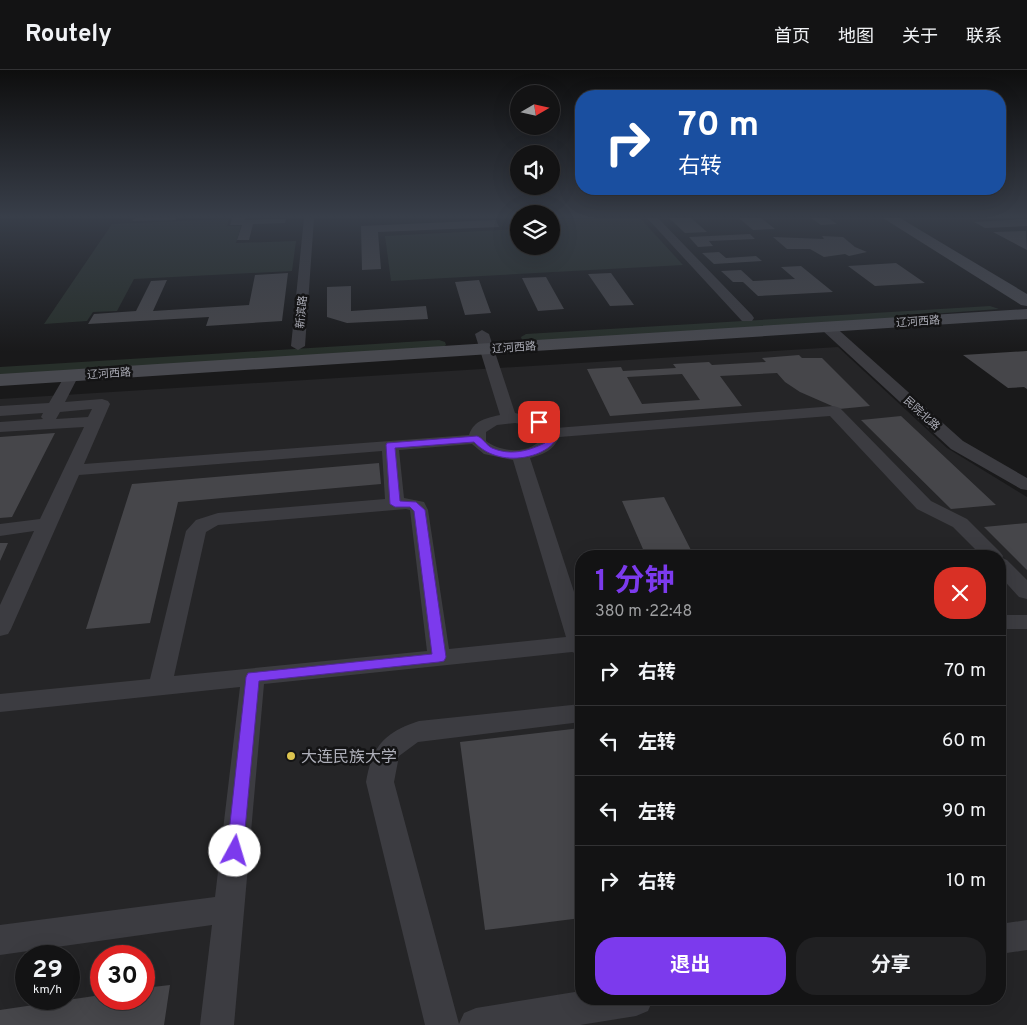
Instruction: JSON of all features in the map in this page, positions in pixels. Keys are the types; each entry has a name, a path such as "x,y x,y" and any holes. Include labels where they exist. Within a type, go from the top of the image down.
{"street":[{"name":"新滨路","path":"298,346 305,263"},
{"path":"694,263 747,318"},
{"path":"972,263 1023,284"},
{"path":"974,263 1027,301"},
{"path":"982,268 986,286 983,292"},
{"name":"辽河西路","path":"0,380 485,342 747,318 1027,301"},
{"path":"942,306 1027,324"},
{"name":"辽河西路","path":"520,339 827,327 960,311 1027,314"},
{"name":"民院北路","path":"827,327 957,445 1027,485"},
{"path":"485,342 509,418"},
{"name":"辽河西路","path":"0,364 298,346 449,344"},
{"path":"45,424 72,375"},
{"path":"0,411 102,404 0,629"},
{"path":"552,433 834,411 924,505 960,523 987,550"},
{"path":"509,418 539,422 552,433 552,439 549,444 532,453 520,455 508,455 492,451 480,444 477,439 478,432 483,426 509,418"},
{"path":"0,427 94,421"},
{"path":"72,470 477,439"},
{"path":"390,445 395,504"},
{"path":"520,455 575,625"},
{"path":"160,686 194,538 200,526 208,521 218,519 413,504 419,510 439,657"},
{"path":"0,530 47,524"},
{"path":"1006,570 1027,592"},
{"path":"1006,622 1027,622"},
{"path":"0,703 575,645"},
{"path":"217,1025 253,677"},
{"path":"442,1025 380,782 382,764 390,748 403,737 419,731 575,714"},
{"path":"0,940 229,909"},
{"path":"1006,938 1027,934"},
{"path":"476,1025 599,1005"}],"shaded area":[{"path":"86,263 293,263 292,271 134,279 117,311 93,312 87,321 44,324"},
{"path":"389,263 681,263 683,265 391,281"},
{"path":"990,306 999,309 931,314 916,318 531,342 522,340 521,337 526,334"},
{"path":"439,340 445,342 446,345 441,348 0,375 0,367"},
{"name":"大连民族大学","path":"838,347 947,448 1027,497 1027,1025 0,1025 0,399"}],"building":[{"path":"362,263 380,263 381,269 362,270"},
{"path":"712,263 737,263 714,264"},
{"path":"896,263 925,283 875,286 848,266"},
{"path":"801,266 833,292 758,296 743,282 733,282 721,271 741,270 753,281 795,279 781,267"},
{"path":"288,273 282,321 206,326 209,317 88,324 94,314 136,311 151,281 167,280 153,311 249,305 255,275"},
{"path":"611,273 634,305 610,306 588,274"},
{"path":"546,277 564,309 538,311 522,278"},
{"path":"479,280 491,313 465,315 455,282"},
{"path":"351,286 351,311 426,306 428,319 347,323 327,317 327,287"},
{"path":"1027,351 1027,389 1024,387 1008,388 963,355"},
{"path":"799,355 802,358 822,358 870,406 839,409 800,392 785,382 777,373 720,376 742,406 610,416 587,369 621,367 623,371 676,368 673,364 709,362 712,365 766,362 762,358","holes":["682,374 700,400 642,404 627,377"]},
{"path":"901,416 996,505 951,509 861,420"},
{"path":"55,433 12,517 0,518 0,437"},
{"path":"379,463 381,484 178,502 150,623 86,629 132,484"},
{"path":"664,497 691,550 643,550 622,501"},
{"path":"1027,523 1027,570 984,527"},
{"path":"0,543 8,543 0,561"},
{"path":"575,729 575,919 485,930 460,742"},
{"path":"170,985 164,1025 0,1025 0,1010 15,1008 15,1010 80,1010 80,998 90,997 90,1010 155,1010 155,987"}],"place":[{"name":"大连民族大学","path":"291,756"}],"route":[{"path":"235,851 253,677 439,657 419,510 413,504 395,504 390,445 477,439 487,449 497,453 520,455 542,449 552,439 552,433 539,422"}]}
